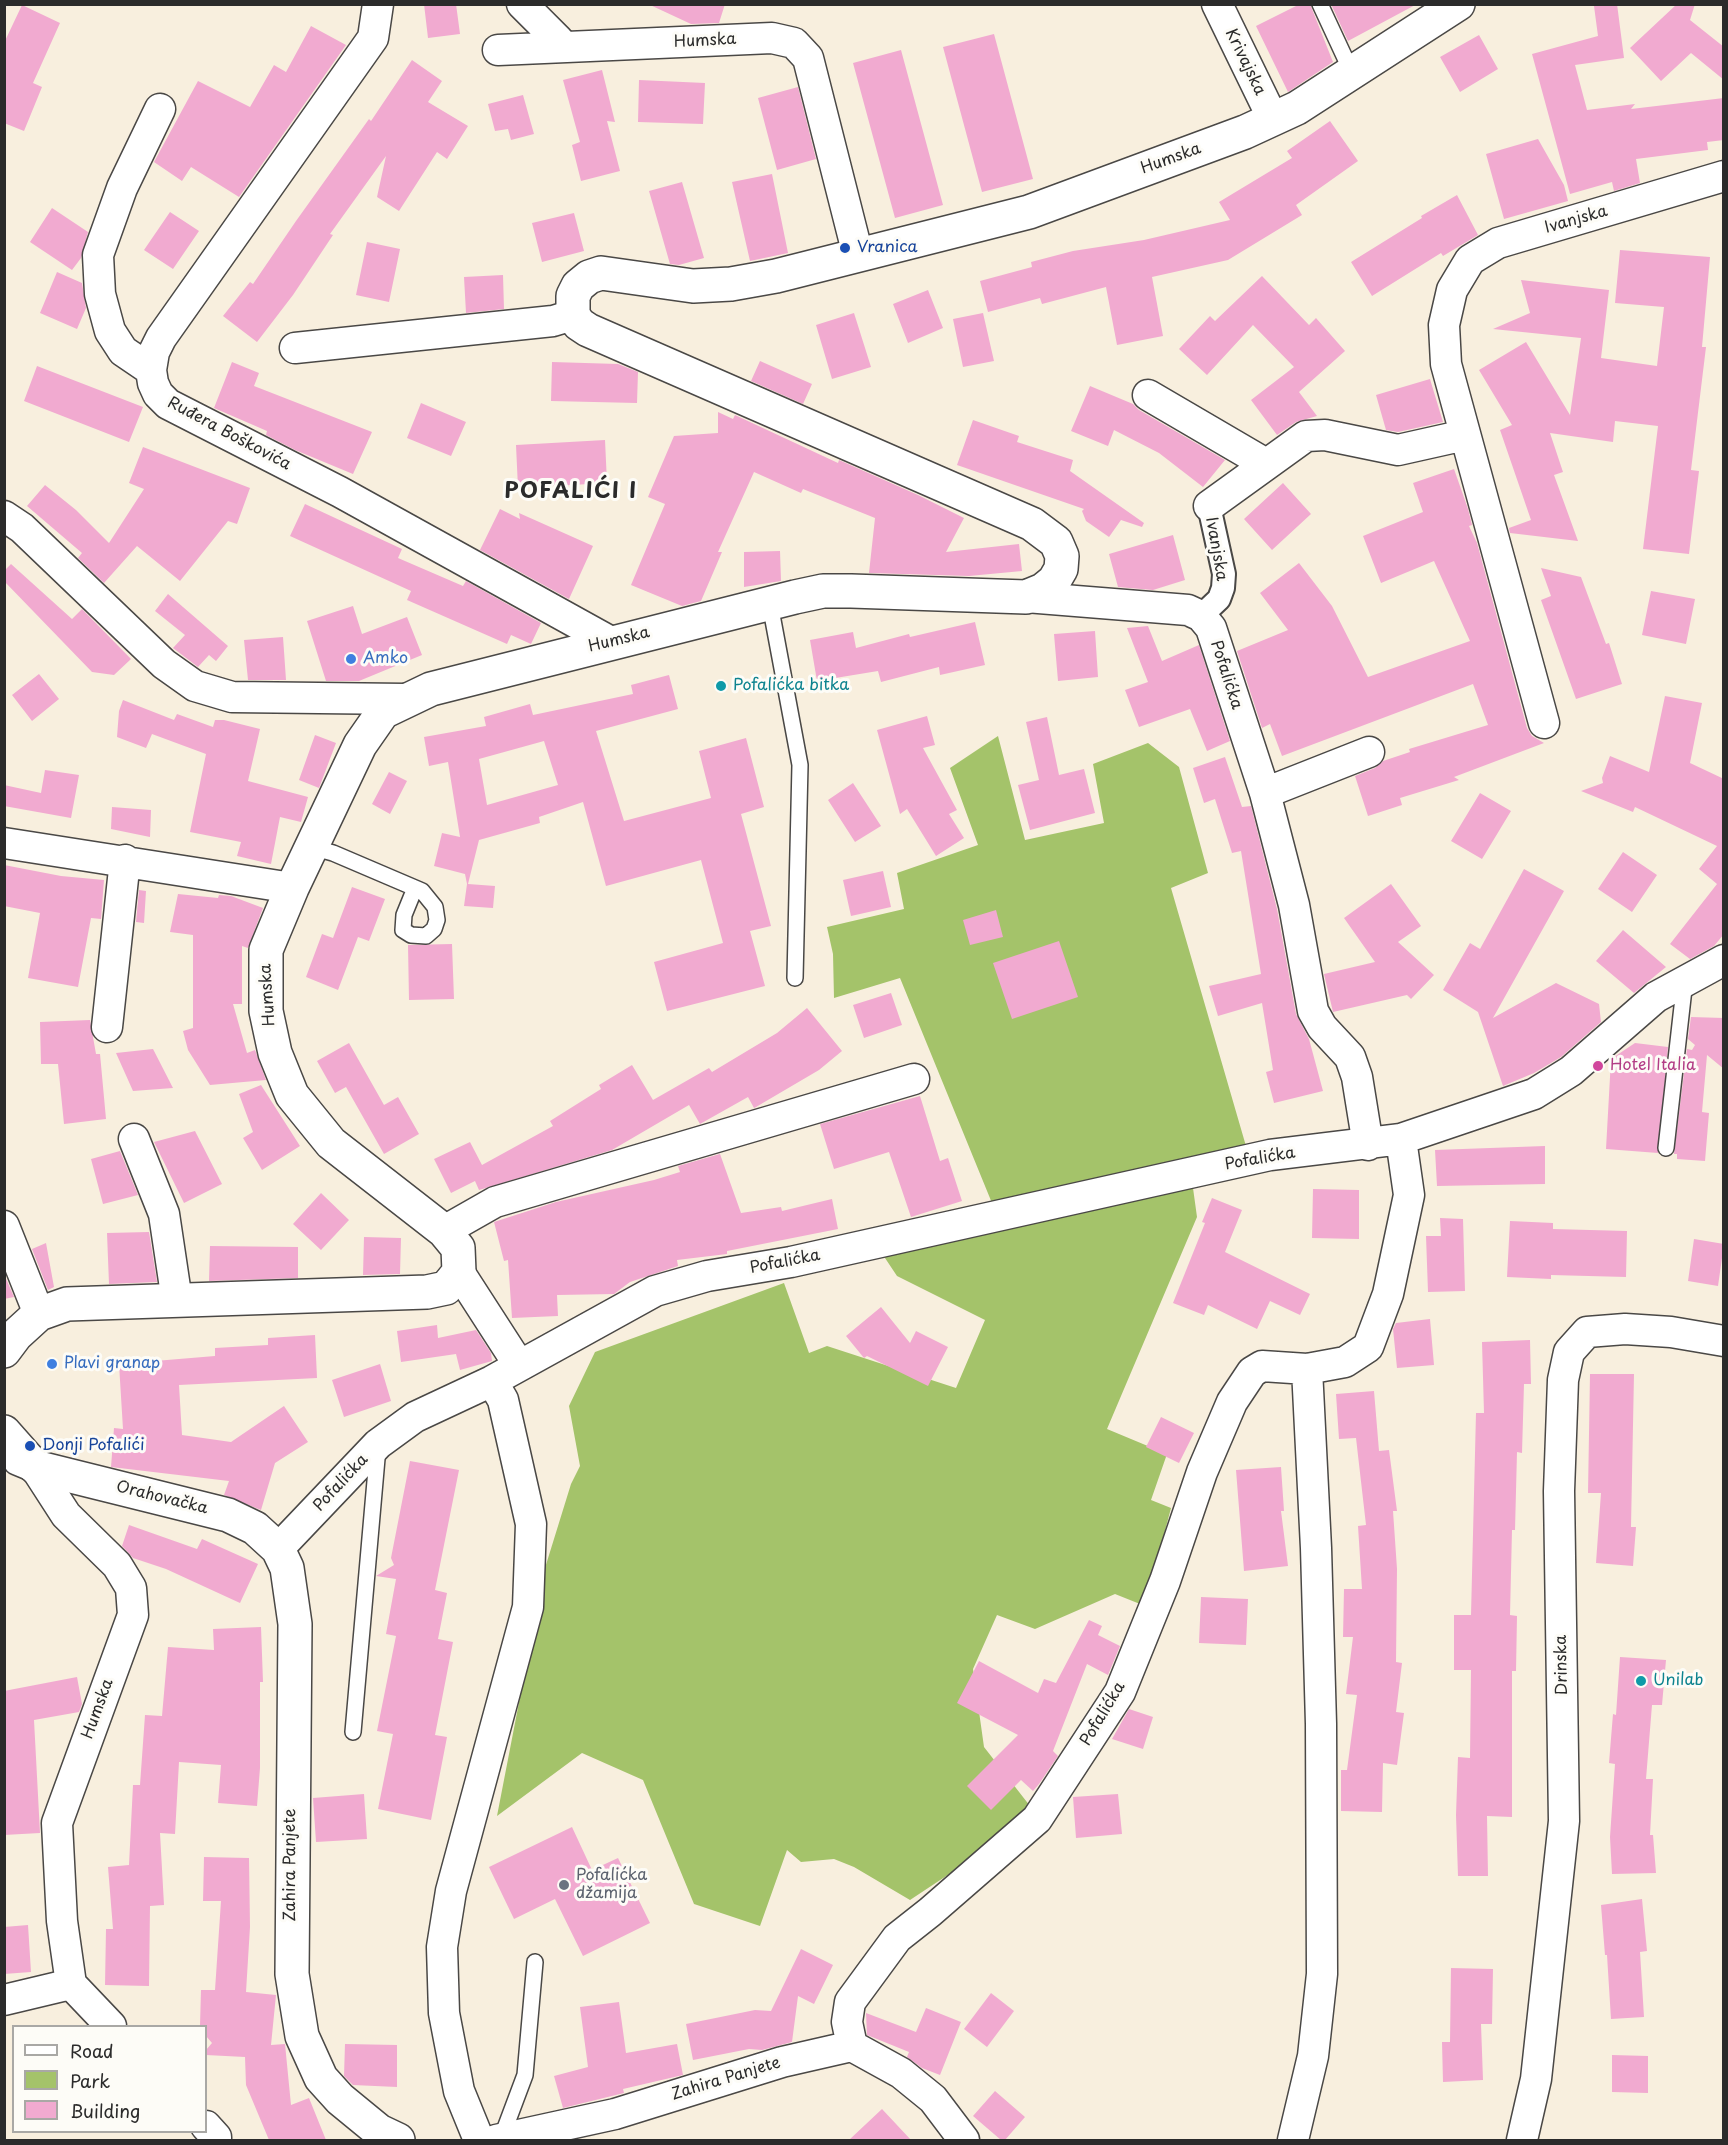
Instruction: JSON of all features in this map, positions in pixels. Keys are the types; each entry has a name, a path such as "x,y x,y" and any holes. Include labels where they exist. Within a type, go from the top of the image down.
{"street":[{"path":"160,108 122,188 98,255 100,294 110,331 123,351 151,370 161,338 373,38 378,4"},
{"path":"522,4 558,40 561,47"},
{"name":"Krivajska","path":"1216,4 1273,119"},
{"name":"Humska","path":"573,315 573,296 578,286 589,277 601,273 693,286 731,284 1029,212 1245,132 1297,108 1458,4"},
{"name":"Humska","path":"498,50 772,38 794,43 808,58 858,255"},
{"name":"Ivanjska","path":"1544,723 1465,435 1443,345 1444,325 1452,290 1470,260 1498,243 1724,176"},
{"path":"295,348 553,321 573,315 579,324 588,330 1045,532 1056,543 1062,556 1061,569 1054,581 1043,590 1026,597"},
{"name":"Ruđera Boškovića","path":"151,370 158,394 168,404 340,492 610,642"},
{"path":"1148,396 1266,464"},
{"name":"Ivanjska","path":"1202,616 1219,599 1224,574 1209,506 1298,441 1317,434 1398,450 1465,435"},
{"path":"4,516 22,528 164,664 195,686 232,697 406,699"},
{"name":"Humska","path":"459,1272 458,1248 444,1231 331,1143 292,1095 275,1053 266,1011 266,950 311,847 373,724 383,712 431,689 610,642 833,591 1026,597"},
{"path":"1026,597 1188,610 1202,616"},
{"name":"Pofalićka","path":"1202,616 1211,628 1265,794 1294,905 1313,1011 1322,1027 1350,1057 1357,1077 1368,1145"},
{"path":"1265,794 1370,752"},
{"path":"4,843 125,860 292,888"},
{"path":"107,1027 125,860"},
{"name":"Pofalićka","path":"278,1550 378,1444 415,1417 492,1381 655,1291 707,1276 791,1262 1270,1155 1368,1145 1401,1139 1534,1094 1571,1071 1656,997 1724,960"},
{"path":"444,1231 495,1202 914,1080"},
{"path":"134,1139 164,1214 177,1301"},
{"name":"Pofalićka","path":"852,2046 847,2022 850,2002 897,1938 1037,1819 1119,1692 1165,1581 1202,1472 1232,1402 1252,1371 1262,1366 1308,1369 1345,1362 1368,1347 1388,1294 1409,1195 1401,1139"},
{"path":"4,1226 39,1314"},
{"path":"4,1351 16,1335 39,1314 67,1304 427,1292 446,1287 459,1272 519,1365"},
{"name":"Drinska","path":"1522,2140 1536,2079 1564,1821 1559,1491 1563,1380 1569,1352 1587,1332 1625,1329 1671,1332 1724,1341"},
{"path":"1293,2140 1313,2056 1322,1974 1321,1724 1308,1369"},
{"path":"492,1381 503,1400 531,1524 528,1607 451,1892 442,1947 444,2013 459,2091 492,2140"},
{"name":"Humska","path":"4,1432 35,1467 66,1515 117,1564 131,1588 133,1615 57,1823 62,1921 71,1984"},
{"path":"4,1455 35,1467"},
{"name":"Orahovačka","path":"35,1467 228,1515 255,1528 278,1550"},
{"name":"Zahira Panjete","path":"278,1550 287,1568 295,1624 292,1974 302,2036 321,2078 340,2098 379,2131 398,2140"},
{"path":"4,2000 71,1984 110,2025"},
{"path":"852,2046 901,2073 933,2100 964,2140"},
{"name":"Zahira Panjete","path":"492,2140 615,2114 782,2062 852,2046"},
{"path":"207,2127 216,2136 216,2140"}],"lane":[{"path":"1320,4 1352,73"},
{"path":"770,604 800,765 795,978"},
{"path":"311,847 333,853 415,888"},
{"path":"1666,1148 1685,980"},
{"path":"353,1732 378,1444"},
{"path":"492,2140 525,2075 535,1962"}],"green space":[{"path":"998,736 1025,840 1104,823 1093,764 1148,743 1179,767 1208,873 1171,888 1248,1153 994,1208 900,978 834,998 833,954 827,927 904,909 897,873 978,845 950,768"},
{"path":"1193,1188 1197,1217 1107,1429 1167,1454 1151,1500 1171,1508 1145,1606 1115,1594 1035,1629 997,1615 973,1669 984,1747 1030,1806 984,1851 910,1900 854,1867 834,1859 801,1862 787,1850 760,1926 694,1904 643,1780 582,1753 497,1816 545,1568 571,1484 580,1466 569,1406 595,1352 784,1283 809,1353 827,1346 956,1388 985,1320 897,1276 881,1252"}],"building":[{"path":"424,4 456,4 460,34 428,38"},
{"path":"648,4 725,4 719,23 691,24"},
{"path":"1300,4 1310,4 1333,62 1288,92 1256,26"},
{"path":"1331,4 1417,4 1348,41"},
{"path":"1617,4 1624,58 1575,65 1587,110 1635,104 1631,109 1724,98 1724,140 1707,142 1708,150 1636,159 1640,183 1614,191 1612,182 1570,194 1532,54 1598,36 1594,6"},
{"path":"1677,4 1695,4 1690,20 1724,47 1724,80 1691,53 1661,81 1630,48"},
{"path":"22,5 60,23 33,83 42,87 24,131 4,123 4,43"},
{"path":"311,26 346,45 239,197 191,167 182,181 154,162 198,81 250,107 274,65 286,72"},
{"path":"994,34 1033,179 982,192 943,47"},
{"path":"1479,35 1498,69 1460,92 1440,57"},
{"path":"901,50 943,205 895,218 853,63"},
{"path":"412,60 442,81 428,102 468,126 447,159 437,152 399,211 377,197 386,156 330,234 333,235 293,295 257,342 223,316 250,282 253,284 369,119 371,121"},
{"path":"602,70 615,122 607,121 620,171 581,181 572,145 580,142 563,80"},
{"path":"639,80 705,83 703,124 638,122"},
{"path":"798,87 816,159 777,170 758,98"},
{"path":"523,95 534,134 511,140 508,129 495,131 488,104"},
{"path":"1330,121 1358,161 1296,205 1302,215 1228,260 1152,277 1163,336 1117,345 1106,287 1042,304 1040,298 988,312 980,281 1032,267 1031,262 1073,251 1144,240 1230,220 1219,202 1292,158 1287,151"},
{"path":"1538,139 1564,185 1568,201 1504,219 1486,154"},
{"path":"772,174 788,253 750,261 732,182"},
{"path":"682,182 704,258 679,265 670,264 649,191"},
{"path":"1457,195 1478,235 1443,256 1441,253 1372,296 1351,262"},
{"path":"52,208 88,232 81,258 72,270 30,242"},
{"path":"170,212 199,231 173,269 144,250"},
{"path":"574,213 584,251 542,262 532,223"},
{"path":"367,242 400,249 389,302 356,295"},
{"path":"1620,250 1710,257 1702,347 1706,347 1691,470 1699,471 1689,554 1643,549 1658,426 1615,421 1613,442 1550,433 1563,472 1554,475 1578,541 1510,533 1509,528 1531,520 1500,430 1512,425 1479,370 1526,342 1570,415 1581,338 1493,329 1530,313 1521,280 1609,290 1601,358 1657,366 1664,307 1615,303"},
{"path":"57,272 82,283 86,308 77,329 40,313"},
{"path":"503,275 504,309 466,313 464,277"},
{"path":"1262,276 1309,325 1316,318 1345,351 1299,392 1317,416 1296,422 1277,435 1251,400 1294,367 1253,325 1207,375 1179,349 1210,316 1215,321"},
{"path":"928,290 943,328 908,343 893,304"},
{"path":"854,313 871,367 832,379 816,325"},
{"path":"983,313 994,361 963,367 953,319"},
{"path":"760,361 812,384 803,404 751,381"},
{"path":"232,362 259,373 254,386 372,432 353,474 295,450 266,435 267,431 214,408"},
{"path":"552,362 618,364 638,372 637,403 551,401"},
{"path":"37,366 143,407 129,442 24,401"},
{"path":"1430,379 1443,422 1398,432 1386,430 1376,395"},
{"path":"1090,386 1133,404 1139,410 1225,460 1203,487 1159,453 1114,430 1108,446 1071,431"},
{"path":"421,403 466,422 451,456 407,438"},
{"path":"718,412 733,419 735,415 838,463 839,460 918,495 964,518 946,552 1019,544 1022,571 969,576 869,573 875,518 803,489 801,493 754,472 718,552 722,552 701,601 682,606 631,585 665,504 648,497 674,436 718,433"},
{"path":"973,420 1019,436 1017,442 1073,460 1070,471 1144,523 1142,527 1121,520 1109,537 1086,521 1082,511 1084,509 957,465"},
{"path":"605,440 607,483 518,488 516,445"},
{"path":"143,447 250,488 237,524 228,521 180,581 137,546 104,583 78,558 82,553 27,506 45,485 76,510 109,543 144,489 129,483"},
{"path":"1454,469 1468,509 1472,525 1469,526 1477,543 1527,728 1532,736 1544,743 1454,777 1459,780 1400,798 1402,805 1368,816 1355,776 1375,768 1383,761 1410,752 1409,749 1488,725 1473,684 1282,756 1270,724 1262,728 1237,651 1288,630 1260,593 1299,563 1332,606 1368,677 1470,641 1434,561 1381,583 1363,536 1423,512 1413,483"},
{"path":"1283,483 1311,514 1272,550 1244,519"},
{"path":"305,504 402,549 398,558 463,586 466,581 541,623 531,644 511,635 507,644 407,600 411,591 290,536"},
{"path":"500,509 520,519 519,513 593,546 569,599 480,550"},
{"path":"1173,535 1185,580 1153,590 1118,587 1109,554"},
{"path":"780,551 781,581 744,587 744,552"},
{"path":"11,564 72,619 82,609 131,659 114,675 92,672 4,581 4,571"},
{"path":"1541,568 1581,577 1606,644 1609,643 1622,684 1576,699 1541,600 1551,596"},
{"path":"1651,591 1695,599 1686,644 1642,635"},
{"path":"168,594 228,646 216,661 209,655 198,667 173,648 185,635 155,611"},
{"path":"353,606 362,634 407,617 422,655 359,681 326,681 307,621"},
{"path":"975,622 985,665 940,675 939,667 881,682 878,671 817,681 810,640 853,632 856,648 909,634 910,637"},
{"path":"1148,626 1162,661 1199,645 1230,741 1207,751 1190,709 1139,727 1125,690 1148,682 1127,628"},
{"path":"1095,631 1098,677 1058,681 1054,634"},
{"path":"283,637 286,680 248,680 244,640"},
{"path":"39,674 59,699 32,721 12,695"},
{"path":"669,675 678,709 596,731 624,821 711,798 699,751 746,738 764,807 741,814 771,926 750,931 765,986 667,1011 654,962 723,943 701,860 606,886 583,802 539,817 540,823 479,840 468,884 495,886 493,908 464,906 467,884 465,874 434,866 442,833 460,837 448,762 429,766 424,737 486,726 484,717 530,704 533,715 633,694 631,685","holes":["544,741 558,785 487,805 479,759"]},
{"path":"1665,696 1702,703 1690,763 1724,779 1724,934 1714,946 1690,959 1670,944 1717,884 1699,869 1717,846 1635,807 1633,812 1581,791 1603,783 1602,778 1610,756 1649,772"},
{"path":"123,700 174,720 177,714 213,727 215,720 224,720 260,729 248,781 308,797 301,822 280,817 271,864 237,856 241,842 190,832 206,754 152,734 146,748 117,737 119,711"},
{"path":"927,716 935,745 923,748 957,810 949,814 964,838 936,856 907,809 900,814 877,730"},
{"path":"1047,717 1059,775 1084,769 1095,813 1030,830 1018,785 1039,780 1026,722"},
{"path":"315,735 336,743 319,788 299,780"},
{"path":"1225,757 1242,807 1251,806 1277,909 1296,1014 1309,1039 1323,1091 1274,1103 1266,1072 1273,1070 1262,1003 1218,1016 1209,986 1261,974 1241,851 1232,853 1215,799 1204,803 1193,768"},
{"path":"45,770 79,775 71,818 4,806 4,785 41,793"},
{"path":"389,772 407,781 390,814 372,804"},
{"path":"853,783 881,826 855,842 828,800"},
{"path":"1480,793 1511,811 1482,859 1451,841"},
{"path":"112,807 151,810 150,837 111,829"},
{"path":"1623,852 1657,875 1632,912 1598,889"},
{"path":"4,865 61,876 104,880 101,919 91,918 78,987 28,978 40,913 4,906"},
{"path":"1524,869 1564,891 1493,1018 1556,983 1599,1004 1601,1022 1561,1057 1534,1073 1503,1086 1478,1012 1443,990 1470,943 1480,949"},
{"path":"883,871 891,907 851,916 843,880"},
{"path":"1391,884 1421,926 1398,942 1434,975 1411,999 1407,995 1333,1012 1324,974 1375,962 1344,918"},
{"path":"352,887 385,899 369,941 358,937 338,990 306,977 322,934 333,938"},
{"path":"139,890 146,891 144,923 136,922"},
{"path":"178,894 218,898 219,895 231,896 263,908 248,948 242,946 242,1004 233,1004 247,1053 255,1050 266,1080 210,1085 188,1050 183,1031 193,1028 193,935 170,932"},
{"path":"996,910 1003,937 970,945 963,920"},
{"path":"1623,930 1666,967 1634,993 1596,961"},
{"path":"1059,941 1078,997 1012,1019 993,963"},
{"path":"452,944 454,999 409,1000 408,945"},
{"path":"891,993 902,1025 864,1038 853,1005"},
{"path":"807,1008 842,1051 819,1070 754,1108 748,1097 700,1124 689,1105 612,1150 479,1190 475,1181 451,1193 434,1159 470,1142 482,1165 553,1126 550,1121 601,1089 599,1085 632,1065 653,1100 709,1068 712,1072 777,1033"},
{"path":"1691,1017 1724,1018 1724,1069 1707,1055 1702,1112 1709,1113 1705,1161 1677,1159 1677,1154 1674,1154 1687,1049 1692,1050 1695,1045 1688,1039"},
{"path":"90,1020 96,1054 100,1054 106,1119 64,1124 58,1064 41,1064 40,1022"},
{"path":"349,1043 384,1105 398,1097 419,1134 384,1154 346,1087 335,1093 317,1061"},
{"name":"Hotel Italia","path":"1635,1043 1668,1047 1658,1153 1606,1149 1611,1059"},
{"path":"153,1049 173,1088 133,1091 116,1053"},
{"path":"261,1085 300,1146 262,1170 243,1138 253,1132 239,1094"},
{"path":"920,1096 940,1161 948,1158 962,1201 911,1217 889,1152 834,1169 820,1124"},
{"path":"195,1131 222,1184 184,1203 154,1142"},
{"path":"1545,1146 1545,1184 1437,1186 1435,1150"},
{"path":"120,1151 138,1195 103,1204 91,1159"},
{"path":"720,1154 741,1213 781,1207 782,1211 832,1199 838,1229 727,1251 727,1254 677,1260 678,1266 630,1282 614,1294 557,1295 558,1316 512,1318 508,1260 504,1261 494,1222 556,1202 654,1180 680,1172 678,1166"},
{"path":"1313,1189 1359,1190 1359,1239 1312,1238"},
{"path":"321,1193 349,1220 321,1250 293,1224"},
{"path":"1212,1198 1242,1210 1225,1252 1310,1294 1300,1315 1270,1301 1257,1329 1208,1305 1204,1315 1173,1303 1205,1223 1202,1222"},
{"path":"1440,1218 1463,1219 1465,1291 1428,1292 1426,1236 1441,1236"},
{"path":"1510,1221 1553,1223 1553,1229 1627,1231 1626,1277 1551,1275 1551,1279 1507,1277"},
{"path":"149,1232 157,1282 109,1284 107,1233"},
{"path":"364,1237 401,1238 400,1274 363,1275"},
{"path":"1694,1239 1724,1244 1718,1286 1688,1281"},
{"path":"46,1243 54,1287 48,1290 32,1249"},
{"path":"210,1246 298,1247 298,1278 209,1281"},
{"path":"4,1274 14,1297 4,1299"},
{"path":"881,1307 910,1343 916,1331 948,1347 928,1386 867,1356 864,1358 846,1336"},
{"path":"1430,1319 1434,1365 1397,1368 1393,1329 1396,1323"},
{"path":"437,1325 438,1338 476,1330 491,1353 492,1361 460,1370 456,1354 401,1362 397,1331"},
{"path":"315,1335 317,1378 179,1385 182,1435 231,1442 284,1406 308,1442 275,1463 261,1510 224,1495 229,1481 111,1467 114,1428 123,1429 119,1364 215,1356 215,1348 268,1345 268,1338"},
{"path":"1530,1340 1531,1384 1524,1384 1522,1453 1517,1452 1515,1530 1512,1530 1510,1615 1517,1616 1516,1671 1512,1671 1512,1817 1487,1816 1488,1876 1458,1876 1456,1815 1458,1757 1470,1758 1471,1670 1454,1670 1454,1615 1471,1615 1476,1413 1484,1413 1482,1342"},
{"path":"380,1364 391,1401 344,1417 332,1380"},
{"path":"1590,1374 1634,1374 1631,1527 1636,1527 1633,1566 1596,1563 1601,1493 1588,1493"},
{"path":"1374,1391 1379,1451 1389,1450 1397,1511 1393,1511 1397,1569 1396,1662 1402,1663 1396,1712 1404,1713 1397,1765 1383,1763 1382,1812 1341,1811 1341,1770 1347,1770 1357,1695 1346,1694 1353,1637 1343,1637 1344,1589 1362,1589 1358,1526 1366,1525 1356,1438 1339,1439 1336,1394"},
{"path":"1161,1417 1194,1433 1179,1463 1146,1447"},
{"path":"410,1461 459,1470 435,1590 447,1593 438,1639 453,1642 435,1735 447,1737 431,1820 378,1809 393,1734 377,1731 396,1636 386,1634 396,1579 376,1576 394,1565 391,1558"},
{"path":"1281,1467 1284,1511 1281,1511 1288,1566 1244,1571 1236,1470"},
{"path":"129,1525 197,1549 202,1539 258,1564 240,1603 166,1569 133,1558 122,1546"},
{"path":"1201,1597 1248,1599 1246,1645 1199,1643"},
{"path":"1089,1620 1102,1626 1098,1635 1120,1646 1108,1675 1087,1664 1053,1751 1058,1756 1033,1791 1021,1780 991,1810 967,1786 1018,1735 957,1703 979,1661 1038,1693 1044,1679 1056,1683"},
{"path":"261,1627 263,1682 260,1682 260,1768 257,1806 218,1803 221,1765 179,1762 175,1834 160,1833 164,1905 150,1906 149,1986 105,1985 106,1929 113,1929 108,1867 129,1865 133,1785 140,1785 145,1715 162,1716 168,1647 214,1650 213,1629"},
{"path":"1620,1657 1666,1660 1662,1705 1652,1705 1646,1779 1653,1779 1650,1835 1653,1835 1656,1873 1612,1874 1610,1837 1615,1764 1609,1763 1613,1714 1616,1715"},
{"path":"77,1677 82,1704 79,1712 34,1720 40,1833 4,1835 4,1691"},
{"path":"1129,1709 1153,1717 1143,1749 1112,1739"},
{"path":"364,1794 367,1839 316,1842 313,1798"},
{"path":"1118,1794 1122,1834 1076,1838 1073,1797"},
{"name":"Pofalićka džamija","path":"572,1827 592,1870 618,1858 650,1923 583,1956 555,1899 514,1919 489,1867"},
{"path":"204,1857 249,1858 250,1927 246,1992 276,1995 271,2045 285,2044 291,2105 309,2098 326,2140 269,2140 246,2085 245,2057 207,2055 207,2049 212,2043 207,2037 207,2025 200,2025 201,1990 215,1990 221,1901 203,1901"},
{"path":"1642,1899 1647,1951 1640,1952 1644,2017 1611,2019 1601,1905"},
{"path":"28,1925 31,1972 4,1974 4,1927"},
{"path":"801,1949 833,1965 814,2004 798,1996 792,2042 762,2050 749,2049 693,2060 686,2024 755,2010 771,2011"},
{"path":"1451,1968 1493,1969 1492,2024 1481,2024 1483,2080 1443,2082 1442,2042 1450,2042"},
{"path":"991,1993 1014,2011 987,2047 964,2029"},
{"path":"619,2002 626,2053 677,2044 683,2075 623,2089 624,2093 563,2108 554,2076 588,2067 580,2007"},
{"path":"926,2008 961,2022 940,2075 922,2068 907,2057 909,2052 867,2035 866,2013 916,2032"},
{"path":"345,2044 397,2045 397,2087 353,2085 344,2076"},
{"path":"1612,2055 1648,2056 1648,2093 1612,2092"},
{"path":"995,2091 1025,2117 1005,2140 1001,2140 973,2116"},
{"path":"882,2109 911,2140 849,2140"}],"place":[{"name":"Vranica","path":"845,248"},
{"name":"Amko","path":"351,659"},
{"name":"Pofalićka bitka","path":"721,686"},
{"name":"Hotel Italia","path":"1598,1066"},
{"name":"Plavi granap","path":"52,1364"},
{"name":"Donji Pofalići","path":"30,1446"},
{"name":"Unilab","path":"1641,1681"},
{"name":"Pofalićka džamija","path":"564,1885"}],"district":[{"name":"POFALIĆI I","path":"571,492"}]}
